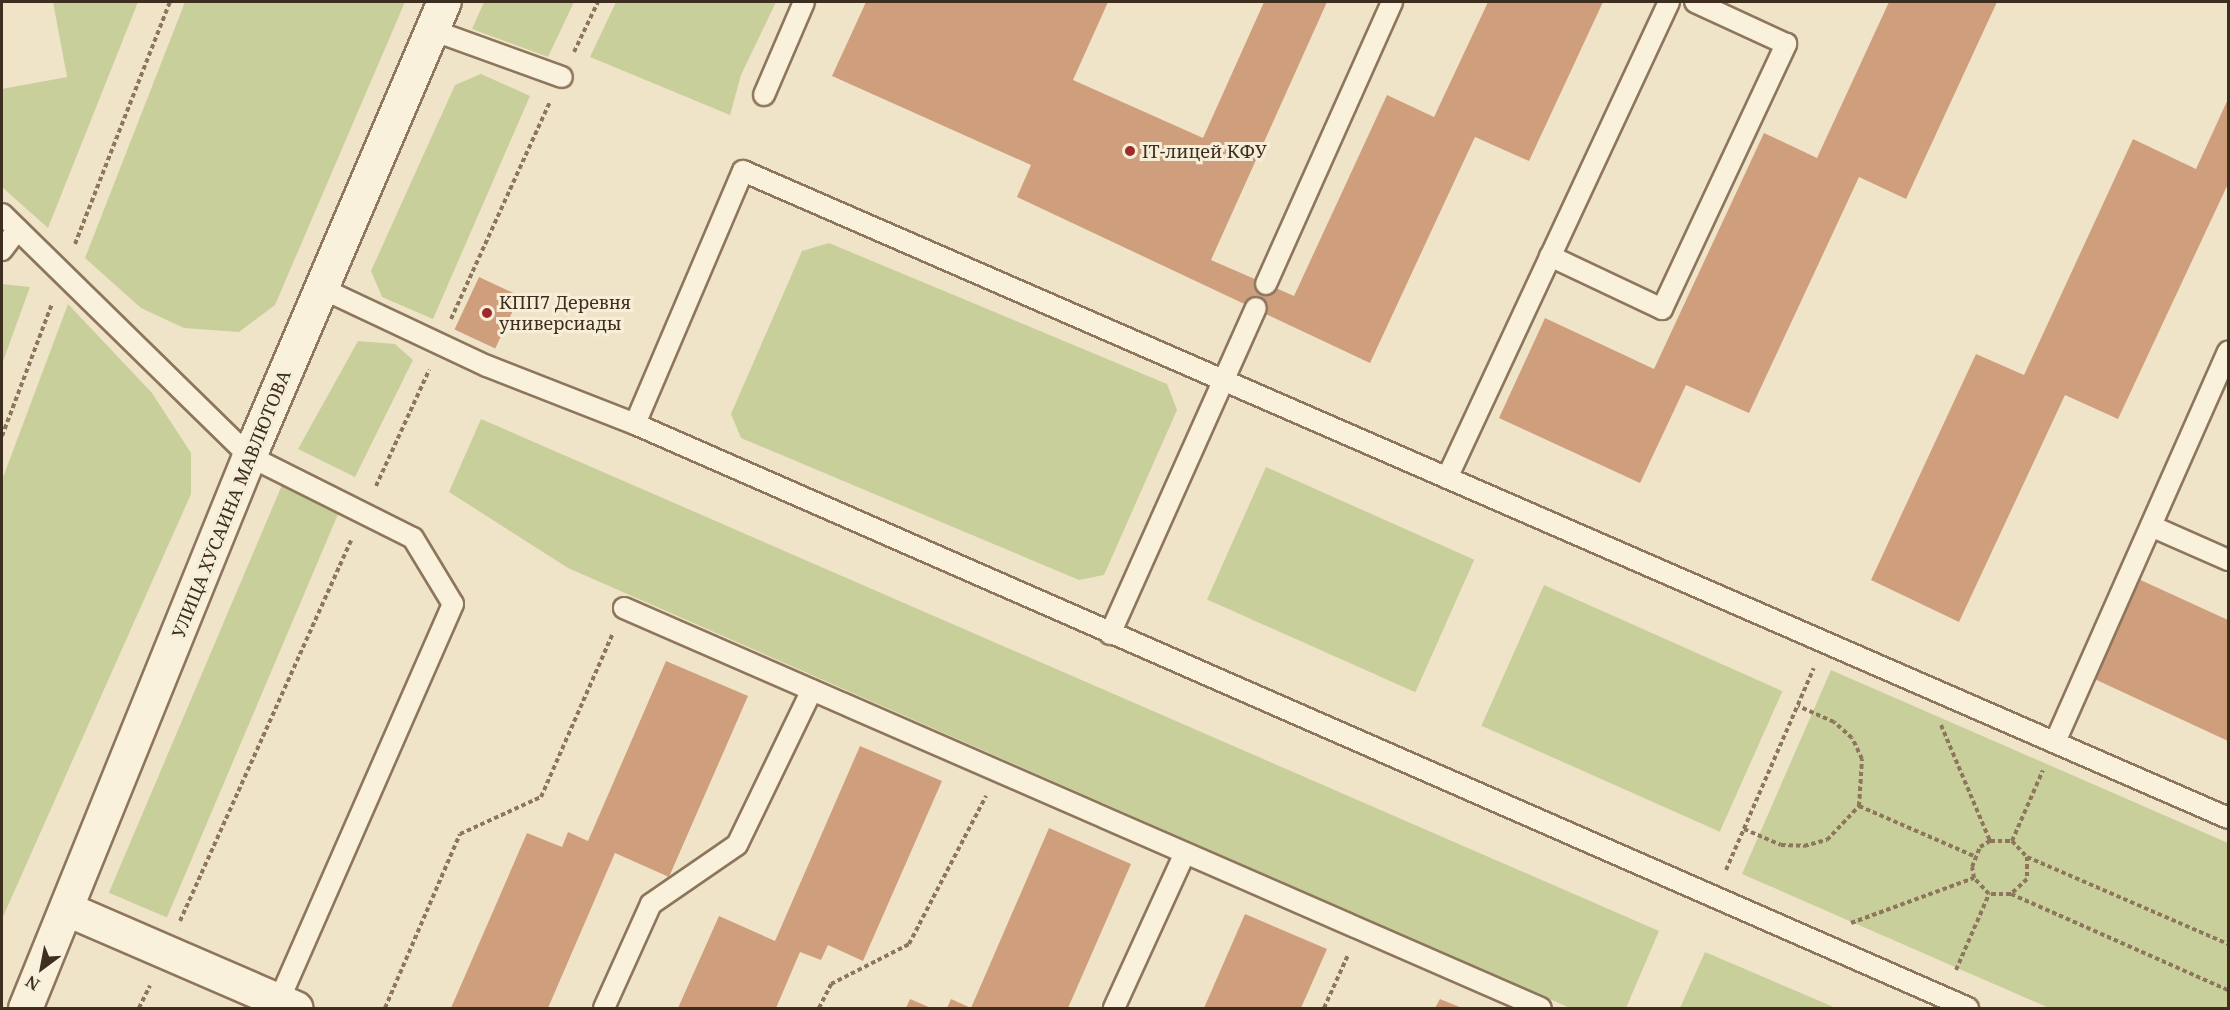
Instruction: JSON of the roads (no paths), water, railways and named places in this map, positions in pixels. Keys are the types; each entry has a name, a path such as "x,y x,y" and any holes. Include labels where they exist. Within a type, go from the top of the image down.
{"street":[{"name":"УЛИЦА ХУСАИНА МАВЛЮТОВА","path":"30,1005 249,456 438,16"},
{"path":"67,909 287,1005"}],"lane":[{"path":"764,95 804,2"},
{"path":"1266,284 1392,2"},
{"path":"1447,478 1669,2"},
{"path":"1550,256 1662,309 1785,44 1695,2"},
{"path":"438,16 562,77"},
{"path":"635,424 743,171 2229,818"},
{"path":"2,214 64,272 249,456 413,538 453,604 287,1005"},
{"path":"2,250 18,229"},
{"path":"321,288 487,366 635,424 1968,1008"},
{"path":"1110,634 1256,308"},
{"path":"2055,742 2229,352"},
{"path":"2151,526 2229,560"},
{"path":"624,608 1541,1008"},
{"path":"604,1008 651,904 737,845 812,690"},
{"path":"1114,1008 1185,853"}],"place":[{"name":"IT-лицей КФУ","path":"1130,151"},
{"name":"КПП7 Деревня универсиады","path":"487,313"}]}
